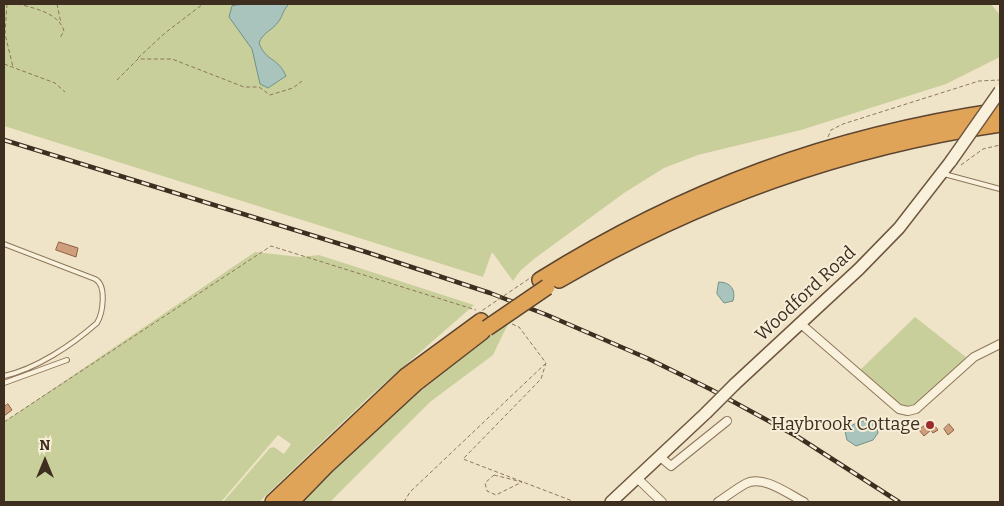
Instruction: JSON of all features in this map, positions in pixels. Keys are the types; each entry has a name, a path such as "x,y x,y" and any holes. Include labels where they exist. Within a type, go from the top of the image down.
{"highway":[{"path":"273,502 400,382 442,348 541,280 606,242 688,199 774,165 888,132 1000,111"},
{"path":"541,280 693,210 777,177 891,145 1000,124"},
{"path":"291,502 333,459 482,321"}],"street":[{"name":"Woodford Road","path":"611,502 879,249 942,174 1000,91"},
{"path":"801,324 899,409 908,411 916,410 974,357 1000,344"},
{"path":"659,456 671,466 727,421"},
{"path":"636,477 662,502"},
{"path":"718,502 746,483 757,481 772,485 804,502"}],"lane":[{"path":"942,174 1000,190"},
{"path":"4,244 100,281 102,288 100,317 97,323 48,357 13,374 4,376"},
{"path":"4,383 67,360"}],"path":[{"path":"7,4 6,34 13,68"},
{"path":"18,4 50,14 61,23"},
{"path":"57,4 64,31 60,38"},
{"path":"116,80 165,33 203,4"},
{"path":"138,59 172,59 244,86 259,86 270,95 293,88 302,81"},
{"path":"4,64 54,83 65,92"},
{"path":"826,142 831,130 843,124 979,81 1000,80"},
{"path":"942,174 956,168 983,149 1000,145"},
{"path":"4,422 271,246 434,298"},
{"path":"482,321 541,280"},
{"path":"404,502 410,492 546,363 541,379 462,459 575,502"},
{"path":"494,475 522,482 496,496 487,491 485,483 494,475"}],"green space":[{"path":"4,4 991,4 1000,15 1000,57 946,84 801,130 698,155 664,168 624,193 534,259 520,271 513,281 492,252 483,277 4,126"},
{"path":"255,252 300,257 319,255 474,305 369,397 259,502 223,502 270,448 274,447 284,454 291,444 278,435 221,502 6,502 4,498 4,422"},
{"path":"915,317 967,358 918,405 911,409 899,406 859,371"},
{"path":"506,322 508,324 493,355 430,402 330,502 296,502 434,374"}],"water":[{"path":"245,4 289,4 279,21 263,36 259,43 265,54 279,65 286,76 268,88 260,84 252,49 229,17 232,6"},
{"path":"719,282 727,283 732,287 734,293 733,301 724,303 717,294"},
{"path":"872,420 876,423 878,433 873,440 856,446 847,440 845,431 848,428 858,422"}],"building":[{"path":"59,242 78,248 76,257 56,250"},
{"path":"8,404 12,410 4,416 4,407"},
{"name":"Haybrook Cottage","path":"931,421 938,430 933,433 931,430 924,436 919,430"},
{"path":"949,424 954,430 948,435 944,429"}],"railway":[{"path":"4,140 366,252 490,293 547,315 649,359 710,389 798,437 899,502"}],"place":[{"name":"Haybrook Cottage","path":"930,425"}]}
